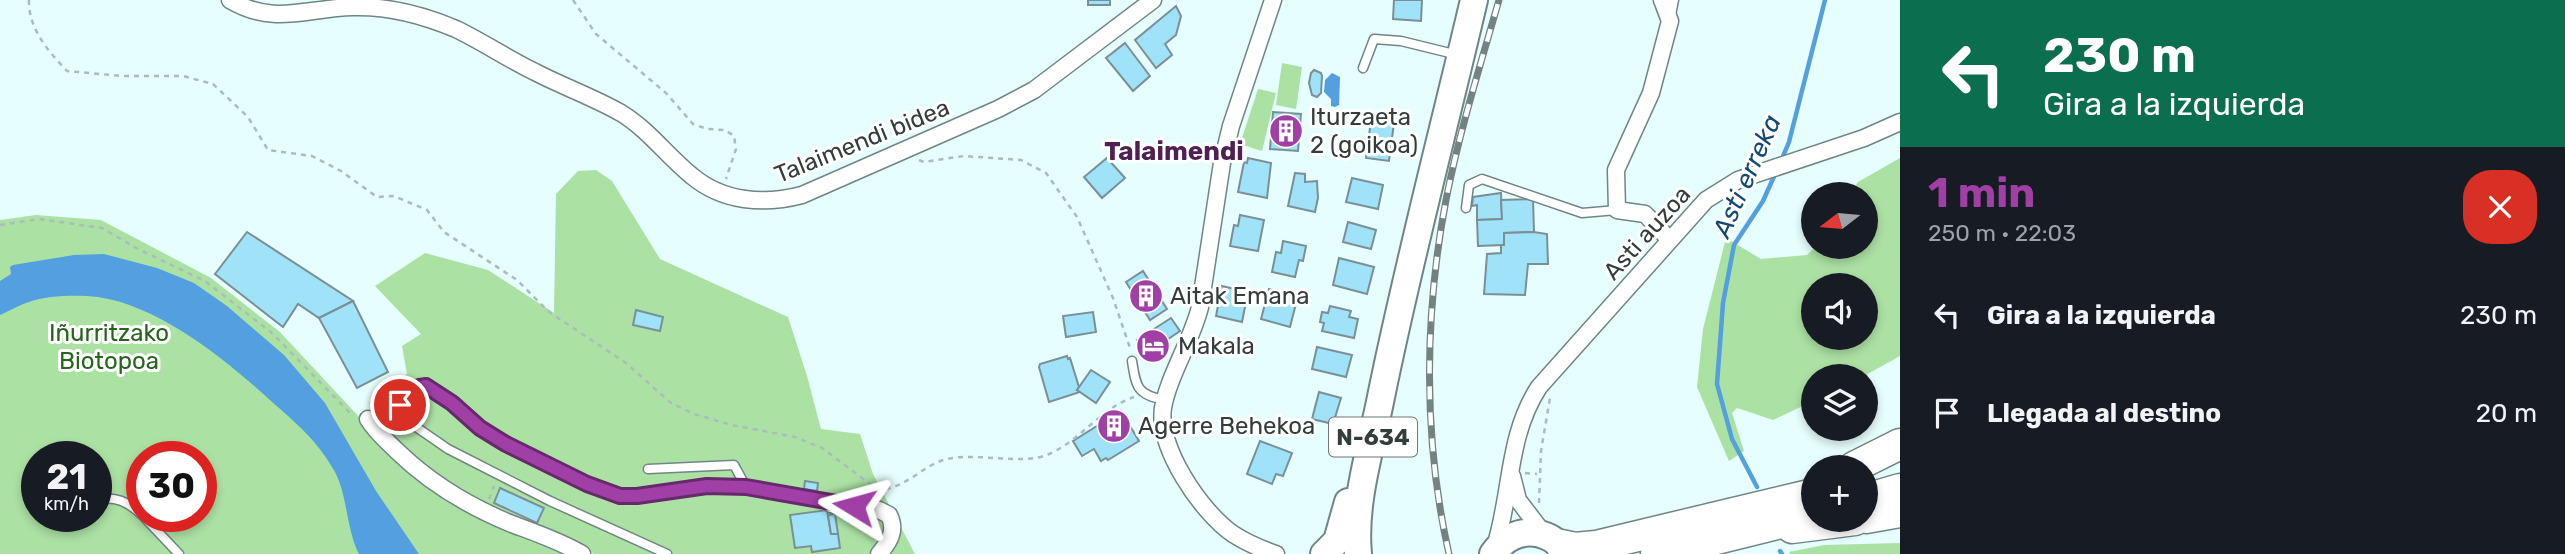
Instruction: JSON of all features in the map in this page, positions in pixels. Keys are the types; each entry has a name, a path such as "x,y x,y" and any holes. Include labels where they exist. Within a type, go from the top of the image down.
{"highway":[{"name":"N-634","path":"1358,554 1359,514 1396,321 1475,0"},
{"name":"N-634","path":"1324,554 1337,541 1342,528 1357,450 1396,321"},
{"path":"1372,441 1375,456 1371,505 1378,554"},
{"path":"1878,455 1900,444"},
{"path":"1762,505 1801,490"},
{"path":"1493,553 1501,544 1521,533 1575,548 1596,546 1801,497"},
{"path":"1656,554 1801,518"},
{"path":"1740,533 1801,528"}],"street":[{"name":"Talaimendi bidea","path":"230,0 249,11 272,15 356,7 398,10 428,18 610,107 643,129 694,178 722,193 746,200 780,200 802,195 998,109 1034,90 1153,0"},
{"path":"1268,553 1231,533 1215,518 1188,481 1166,442 1162,421 1165,400 1196,325 1222,163 1231,126 1273,0"},
{"path":"1662,0 1670,21 1651,93 1616,170 1617,210 1645,214 1670,240"},
{"name":"Asti auzoa","path":"1558,544 1518,500 1516,471 1519,425 1539,387 1713,194 1730,184 1864,138 1900,122"},
{"path":"362,419 433,481 485,512 582,554"},
{"name":"Asti auzoa","path":"1493,553 1516,471"},
{"path":"831,504 886,512 892,520 893,531 889,542 879,554"}],"lane":[{"path":"1670,21 1674,0"},
{"path":"1363,68 1374,39 1401,41 1461,56"},
{"path":"1466,208 1469,185 1482,179 1582,213 1617,210"},
{"path":"1132,361 1135,383 1141,392 1150,398 1165,400"},
{"path":"667,554 448,449 406,420 400,405 404,393 410,388 426,386 452,403 480,428 506,444 587,484 620,496 707,486 746,487 831,504"},
{"path":"648,469 734,465 746,487"},
{"path":"158,532 179,554"}],"path":[{"path":"29,0 28,10 34,28 66,71 122,76 183,76 213,84 248,117 268,150 312,156 341,171 377,197 394,197 427,210 444,232 517,281 550,312 626,363 671,404 694,414 795,438 822,448 878,490 900,485 945,459 993,456 1031,459 1045,456 1060,450 1120,402 1137,396"},
{"path":"573,0 596,34 666,93 693,124 725,130 734,135 736,149 722,193"},
{"path":"896,153 924,162 964,156 1021,160 1046,173 1077,217 1094,254 1129,341 1132,361"},
{"path":"0,225 39,219 102,228 138,249 205,281 272,333 362,419"},
{"path":"1538,506 1541,451 1551,394"},
{"path":"1516,471 1537,474"},
{"path":"485,512 499,475"}],"green space":[{"path":"1282,63 1302,67 1296,109 1276,105"},
{"path":"1258,89 1276,93 1262,151 1240,144"},
{"path":"1900,158 1900,356 1878,368 1878,364 1801,364 1801,407 1773,420 1737,408 1732,413 1744,451 1729,461 1697,387 1703,329 1726,238 1761,259 1801,256 1801,259 1878,259 1878,182 1858,182"},
{"path":"596,170 612,181 660,259 788,317 821,429 860,434 873,474 915,554 594,554 557,533 487,505 434,473 388,432 369,403 407,374 402,346 421,334 375,286 425,253 488,270 554,313 556,194 578,171"},
{"name":"Iñurritzako Biotopoa","path":"36,215 101,220 211,278 280,332 388,448 414,472 575,554 0,554 0,220"},
{"path":"1900,543 1900,554 1789,552 1824,545"}],"water":[{"path":"1332,73 1340,77 1339,105 1335,107 1331,106 1331,99 1324,92 1325,80"},
{"path":"104,254 157,268 194,283 227,306 284,355 325,403 376,491 419,554 359,554 335,472 314,442 234,369 168,323 121,302 90,296 45,298 0,315 0,281 11,274 10,267 13,265 74,255"}],"building":[{"path":"1088,0 1110,0 1110,5 1088,5"},
{"path":"1394,0 1422,0 1421,21 1393,19"},
{"path":"1176,6 1181,16 1176,35 1165,44 1172,55 1156,68 1135,40"},
{"path":"1125,43 1150,76 1133,91 1106,58"},
{"path":"1314,70 1322,76 1321,93 1317,97 1312,95 1309,83"},
{"name":"Iturzaeta 2 (goikoa)","path":"1273,112 1301,114 1298,151 1270,149"},
{"path":"1371,120 1394,123 1389,161 1366,158"},
{"path":"1107,158 1125,178 1102,198 1084,177"},
{"path":"1248,158 1271,163 1267,198 1238,192 1244,162 1247,163"},
{"path":"1295,173 1305,174 1305,182 1317,181 1315,212 1288,206"},
{"path":"1352,178 1383,185 1378,209 1346,202"},
{"path":"1501,193 1502,219 1477,220 1477,205 1472,206 1473,197"},
{"path":"1533,199 1534,232 1504,233 1504,245 1478,246 1477,220 1502,219 1501,200"},
{"path":"1240,215 1264,220 1258,251 1230,246 1234,225 1238,226"},
{"path":"1348,222 1376,230 1371,249 1343,242"},
{"path":"247,232 353,301 319,318 298,304 283,327 215,274"},
{"path":"1504,233 1547,234 1548,264 1528,264 1525,295 1484,294 1487,254 1501,253"},
{"path":"1283,241 1306,246 1303,261 1299,260 1295,277 1272,272 1276,252 1281,253"},
{"path":"1339,258 1374,267 1367,294 1333,285"},
{"name":"Aitak Emana","path":"1143,271 1167,309 1150,320 1126,282"},
{"path":"1222,286 1248,292 1242,322 1216,316"},
{"path":"1269,289 1298,296 1290,327 1261,319"},
{"path":"353,301 388,372 357,388 319,318"},
{"path":"1330,306 1351,311 1349,317 1358,319 1354,338 1322,331 1322,312 1328,313"},
{"path":"636,310 663,317 660,331 633,325"},
{"path":"1093,312 1096,332 1066,337 1063,316"},
{"path":"1171,318 1180,331 1146,354 1137,340"},
{"path":"1317,347 1352,355 1346,377 1312,369"},
{"path":"1067,356 1079,387 1077,390 1080,392 1049,402 1040,364"},
{"path":"1091,370 1110,382 1096,403 1077,390"},
{"path":"1319,392 1341,398 1333,424 1312,419"},
{"name":"Agerre Behekoa","path":"1121,411 1139,441 1108,460 1106,458 1101,461 1094,449 1082,456 1073,441"},
{"path":"1260,441 1292,453 1283,476 1276,474 1272,484 1247,474"},
{"path":"805,481 818,483 817,491 804,489"},
{"path":"500,488 544,508 537,523 494,503"},
{"path":"827,510 831,534 838,534 840,548 812,552 811,546 795,548 790,515"},
{"path":"835,514 838,534 831,534 828,515"}],"waterway":[{"name":"Asti erreka","path":"1781,161 1789,142 1825,0"},
{"name":"Asti erreka","path":"1757,487 1732,439 1717,384 1723,303 1734,245 1763,201 1776,172"}],"railway":[{"path":"1449,554 1434,466 1431,422 1430,333 1434,288 1451,175 1499,0"}],"place":[{"name":"Iturzaeta 2 (goikoa)","path":"1286,131"},
{"name":"Aitak Emana","path":"1146,296"},
{"name":"Makala","path":"1153,346"},
{"name":"Agerre Behekoa","path":"1114,426"}],"district":[{"name":"Talaimendi","path":"1174,151"}],"route":[{"path":"400,405 404,393 410,388 426,386 452,403 480,428 506,444 587,484 620,496 660,493 686,487 746,487 854,506"}]}
